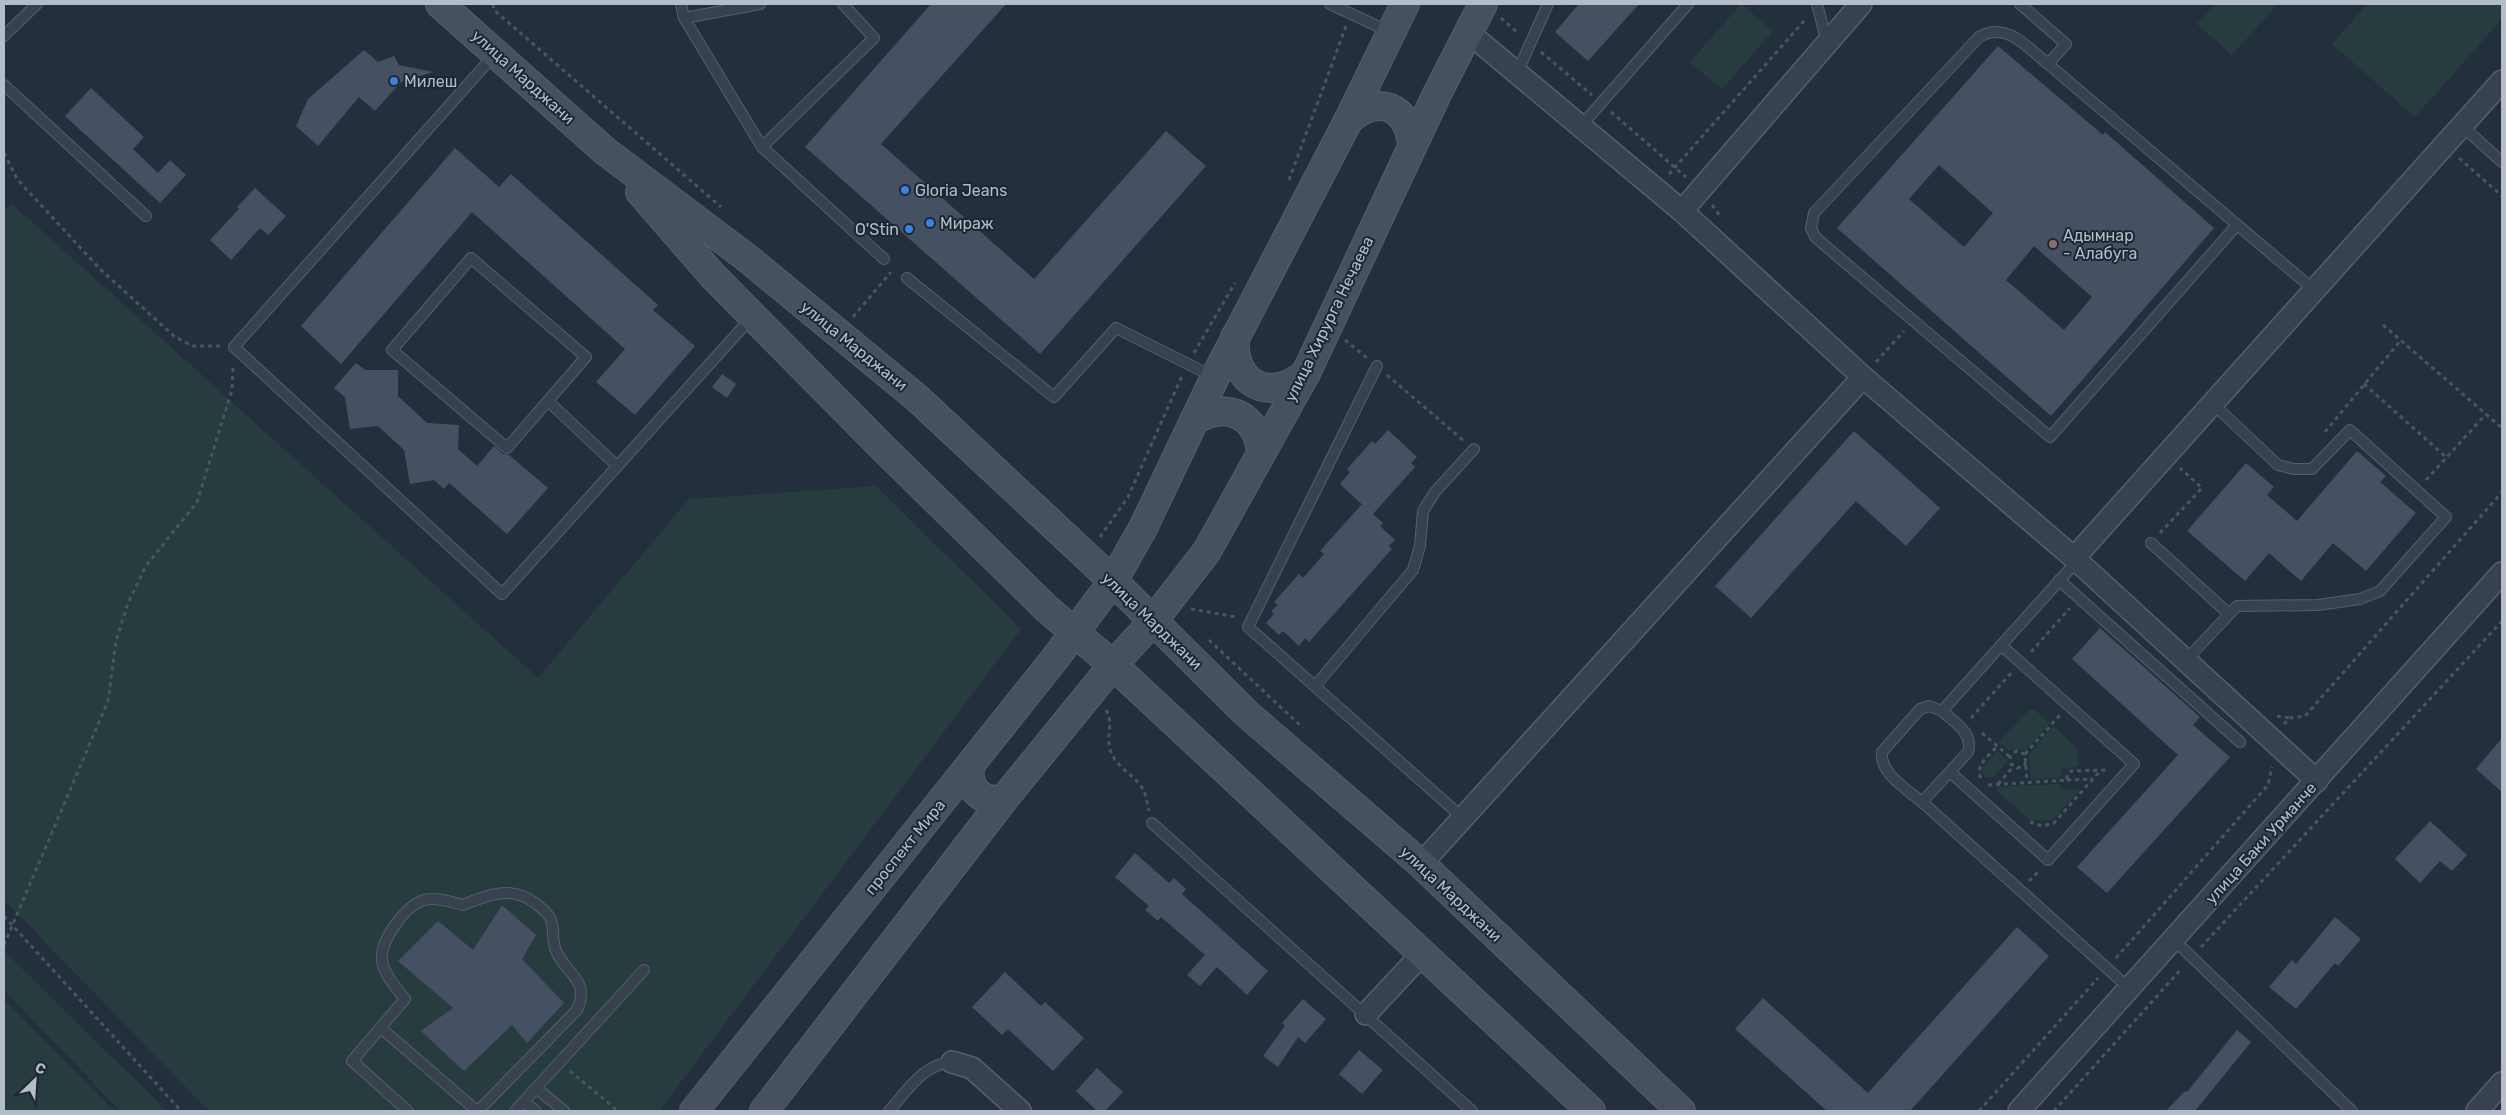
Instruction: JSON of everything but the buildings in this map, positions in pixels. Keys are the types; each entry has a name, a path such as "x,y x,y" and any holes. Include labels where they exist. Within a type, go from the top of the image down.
{"street":[{"name":"улица Марджани","path":"440,4 605,151 747,258 918,398 1113,581 1246,714 1421,864 1681,1111"},
{"path":"1113,581 1143,528 1235,337 1348,121 1405,4"},
{"path":"1682,211 1861,4"},
{"name":"улица Хирурга Нечаева","path":"1153,621 1207,551 1306,373 1412,146 1469,33 1490,9"},
{"path":"1469,33 1682,211 1862,377 2075,559 2318,781"},
{"path":"2075,559 2212,403 2502,81"},
{"path":"1348,121 1360,110 1375,106 1390,108 1403,117 1411,131 1412,146"},
{"name":"улица Марджани","path":"605,151 713,276 1025,588 1113,665 1591,1111"},
{"path":"1235,337 1234,353 1239,368 1249,380 1263,387 1279,388 1294,383 1306,373"},
{"path":"1421,864 1862,377"},
{"path":"1194,421 1215,411 1238,415 1255,430 1260,441 1260,453"},
{"name":"улица Баки Урманче","path":"2019,1111 2318,781 2502,573"},
{"name":"проспект Мира","path":"694,1111 970,767 1076,632 1113,581"},
{"path":"764,1111 1004,799 1113,665 1153,621"},
{"path":"970,767 970,781 977,794 990,800 1004,799"},
{"path":"1366,1014 1424,954"},
{"path":"952,1062 972,1068 1020,1111"},
{"path":"2477,1111 2502,1083"}],"lane":[{"path":"4,36 37,4"},
{"path":"681,4 684,18 762,146 884,259"},
{"path":"684,18 760,4"},
{"path":"762,146 874,38 844,4"},
{"path":"1330,4 1391,32"},
{"path":"1517,73 1548,4"},
{"path":"1581,126 1688,4"},
{"path":"2020,4 2066,44 2048,64"},
{"path":"1817,5 1827,43"},
{"path":"2237,225 2050,437 1815,237 1811,228 1814,213 1979,37 1988,31 2000,30 2014,36 2048,64 2314,290"},
{"path":"496,54 234,347 502,594 753,316"},
{"path":"4,84 146,216"},
{"path":"2462,126 2502,162"},
{"path":"471,258 586,357 548,401 507,448 392,350 471,258"},
{"path":"907,278 1054,397 1116,328 1215,377"},
{"path":"1377,366 1248,627 1464,818"},
{"path":"548,401 617,466"},
{"path":"2186,660 2228,612 2237,606 2318,605 2360,599 2380,592 2446,517 2350,430 2312,468 2294,469 2278,465 2212,403"},
{"path":"1315,686 1413,570 1420,546 1423,510 1435,492 1474,449"},
{"path":"2151,543 2228,612"},
{"path":"1942,711 2059,580 2075,559"},
{"path":"2059,580 2240,742"},
{"path":"1950,772 2048,860 2134,764 2001,645"},
{"path":"1922,802 1968,752 1970,741 1965,731 1942,711 1929,706 1920,708 1882,752 1882,764 1922,802 2130,988"},
{"path":"1152,823 1472,1111"},
{"path":"381,1028 478,1111 577,1010 581,999 579,984 558,956 553,944 550,918 544,910 531,900 511,893 489,894 463,905 445,900 422,901 400,919 386,938 382,958 386,973 405,1000 381,1028 352,1062 408,1111"},
{"path":"2174,940 2352,1111"},
{"path":"515,1111 644,970"},
{"path":"889,1111 926,1070 934,1065 952,1062"},
{"path":"536,1088 564,1111"},
{"path":"524,1102 536,1111"}],"path":[{"path":"1656,189 1817,5"},
{"path":"1490,9 1601,102 1700,190 1722,219"},
{"path":"1286,186 1343,31 1352,14"},
{"path":"2444,145 2502,196"},
{"path":"4,152 17,179 101,270 175,337 193,346 234,347 232,390 197,502 146,566 128,603 116,641 108,701 4,945"},
{"path":"851,320 895,268"},
{"path":"1097,540 1128,497 1188,364 1240,275"},
{"path":"1862,377 1913,321"},
{"path":"2383,325 2502,428"},
{"path":"1345,339 1474,449"},
{"path":"2323,434 2401,340"},
{"path":"1870,355 1884,368"},
{"path":"2364,384 2446,458"},
{"path":"2417,491 2486,414"},
{"path":"2151,543 2202,488 2196,483"},
{"path":"2271,710 2278,716 2290,718 2305,716 2502,492"},
{"path":"1185,605 1193,610 1252,619"},
{"path":"2054,1111 2192,957 2502,621"},
{"path":"2028,782 2025,754 2068,706"},
{"path":"1106,710 1111,719 1109,748 1119,765 1141,785 1146,794 1152,823"},
{"path":"1979,1111 2268,785 2272,772 2266,745 2290,718"},
{"path":"1976,727 2010,757 2013,767"},
{"path":"1994,790 1980,777 1978,769 1997,746"},
{"path":"2010,757 2016,751 2025,754"},
{"path":"2013,767 2021,768 2026,762"},
{"path":"1998,784 2013,767"},
{"path":"2067,780 2067,775 2071,772 2130,768"},
{"path":"2025,817 2036,825 2052,824 2101,770"},
{"path":"1988,785 2093,779"},
{"path":"4,916 181,1111"},
{"path":"560,1062 618,1111"}],"green space":[{"path":"1741,4 1773,31 1722,89 1690,62"},
{"path":"2216,4 2278,4 2232,55 2197,24"},
{"path":"2367,4 2502,4 2502,19 2415,117 2332,44"},
{"path":"11,203 538,678 689,499 876,486 1021,629 659,1111 209,1111 4,900 4,212"},
{"path":"2029,710 2035,710 2050,723 2027,749 2008,750 1999,742"},
{"path":"2053,726 2077,748 2078,767 2062,768 2063,774 2057,778 2030,779 2029,754"},
{"path":"1997,751 2008,761 1993,777 1985,777 1980,770"},
{"path":"2060,784 2061,789 2080,790 2053,820 2031,821 1997,791 1998,787"},
{"path":"4,951 167,1111 120,1111 4,990"},
{"path":"4,999 115,1111 4,1111"}],"place":[{"name":"Милеш","path":"394,81"},
{"name":"Gloria Jeans","path":"905,190"},
{"name":"Мираж","path":"930,223"},
{"name":"O'Stin","path":"909,229"},
{"name":"Адымнар - Алабуга","path":"2053,244"}]}
